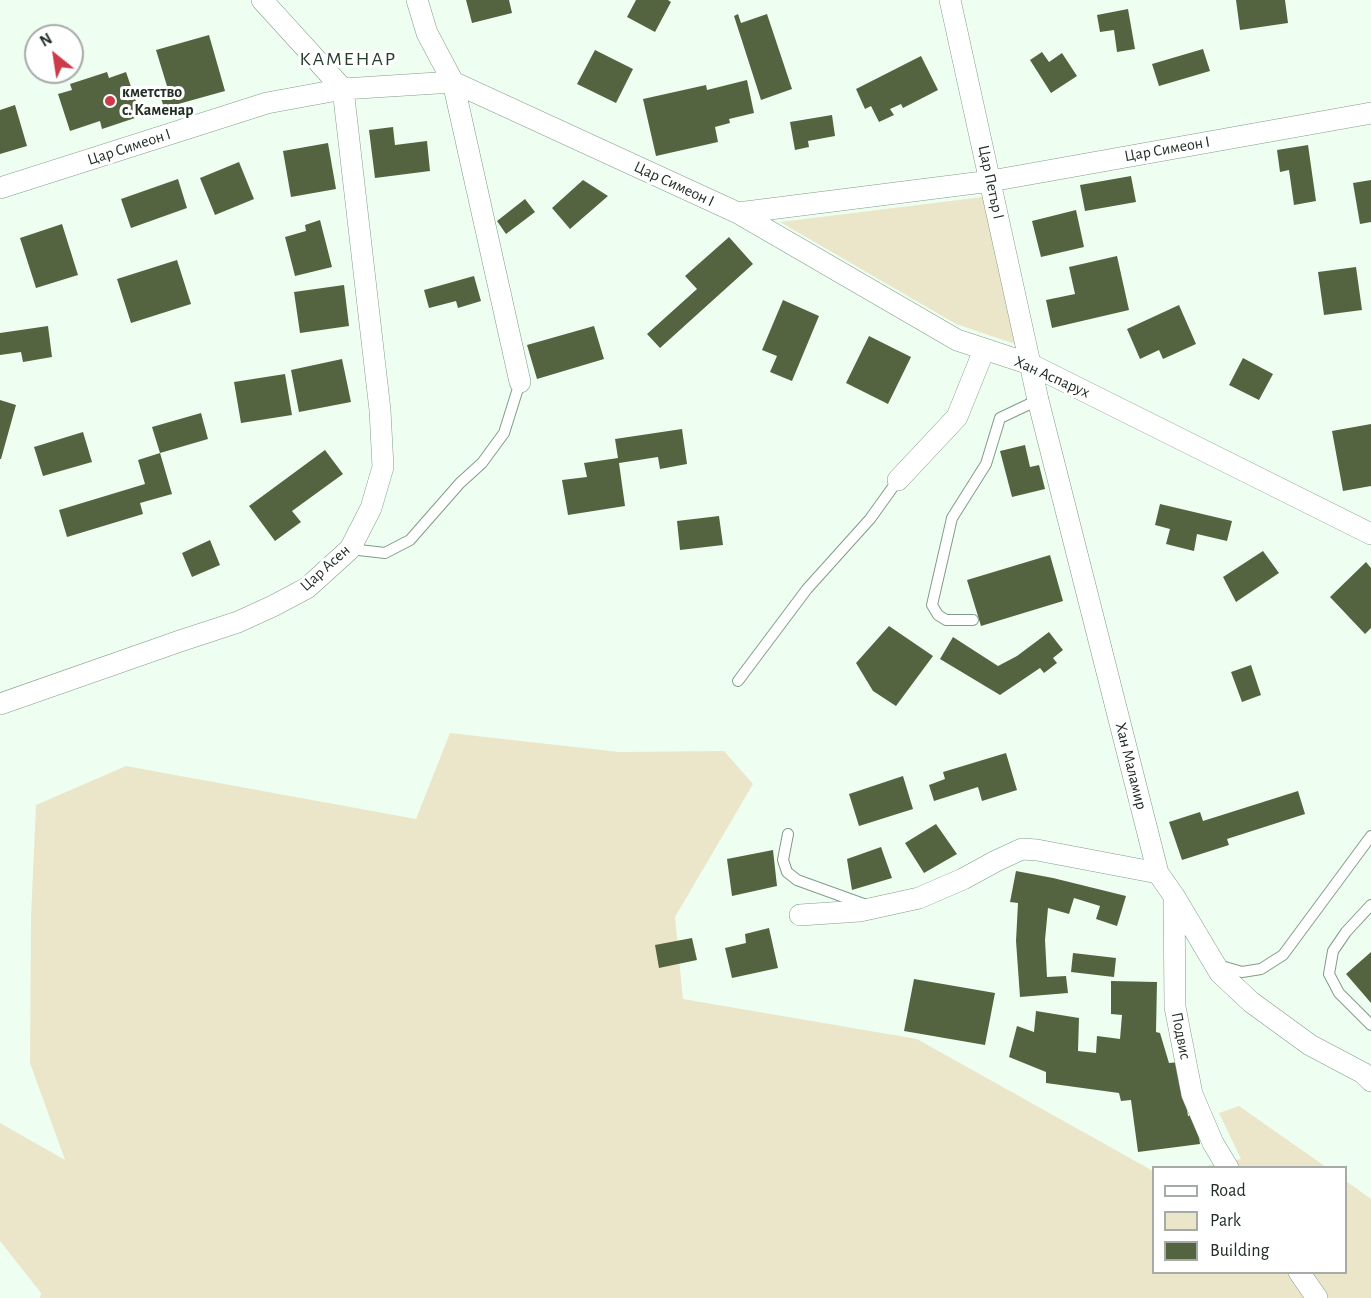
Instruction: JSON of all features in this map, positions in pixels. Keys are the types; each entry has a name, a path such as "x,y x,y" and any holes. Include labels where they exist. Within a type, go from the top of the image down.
{"street":[{"path":"262,0 343,89"},
{"path":"417,0 427,33 453,82 520,382"},
{"name":"Цар Петър I","path":"950,0 1030,364"},
{"name":"Цар Симеон I","path":"0,188 267,103 343,89 453,82 738,213 991,181 1371,113"},
{"name":"Цар Асен","path":"0,704 238,622 307,588 350,549 371,508 383,467 380,410 343,89"},
{"name":"Хан Аспарух","path":"738,213 957,340 1030,364 1371,534"},
{"path":"898,480 957,417 984,350"},
{"name":"Хан Маламир","path":"1030,364 1158,873 1220,973 1259,1008 1310,1045 1363,1073 1371,1081"},
{"path":"800,915 860,911 919,898 1022,849 1158,873"},
{"name":"Подвис","path":"1174,896 1175,1007 1192,1094 1212,1143 1227,1166"},
{"path":"1300,1274 1317,1298"}],"lane":[{"path":"350,549 385,553 410,540 460,483 482,463 504,433 520,382"},
{"path":"973,620 946,620 938,615 932,605 952,518 986,464 1000,418 1038,400"},
{"path":"738,681 807,589 870,519 898,480"},
{"path":"788,834 783,860 787,872 797,880 875,908"},
{"path":"1215,965 1242,972 1261,969 1283,955 1371,836"},
{"path":"1371,905 1346,932 1333,951 1329,974 1339,993 1371,1025"}],"green space":[{"path":"983,197 1015,344 956,324 780,222"},
{"path":"450,733 619,752 724,751 753,784 675,917 683,999 917,1039 1152,1170 1152,1274 1347,1274 1347,1182 1371,1199 1371,1298 40,1298 41,1293 0,1241 0,1123 65,1160 30,1063 31,917 36,805 126,766 416,819"},
{"path":"1239,1106 1325,1166 1206,1166 1241,1159 1219,1113"}],"building":[{"path":"466,0 509,0 512,13 472,23"},
{"path":"636,0 668,0 671,2 655,32 627,17"},
{"path":"1236,0 1285,0 1288,23 1240,30"},
{"path":"1128,9 1135,49 1117,52 1114,30 1100,32 1097,15"},
{"path":"738,14 741,23 767,14 792,89 761,100 734,16"},
{"path":"209,35 225,91 164,108 158,88 167,86 156,50"},
{"path":"1203,49 1210,71 1159,86 1152,64"},
{"path":"595,50 633,69 616,103 577,84"},
{"path":"1042,52 1049,62 1062,53 1077,76 1051,93 1030,60"},
{"path":"921,56 938,90 903,108 901,104 890,109 894,115 879,122 871,106 865,109 856,89"},
{"path":"107,72 109,78 126,72 141,116 102,129 100,121 70,131 58,94 72,90 70,84 84,84 84,79"},
{"path":"747,80 754,113 729,119 730,123 715,127 718,142 656,156 643,99 706,85 707,90"},
{"path":"15,105 27,146 0,154 0,110"},
{"path":"832,115 835,136 808,141 809,147 795,150 790,122"},
{"path":"393,127 395,145 427,141 430,171 375,178 369,130"},
{"path":"328,143 336,189 291,197 283,151"},
{"path":"1308,145 1316,201 1294,205 1289,170 1280,172 1277,150"},
{"path":"239,162 254,199 215,215 200,178"},
{"path":"1131,176 1136,202 1085,211 1080,185"},
{"path":"178,179 187,208 131,228 121,199"},
{"path":"583,180 608,196 570,229 552,208"},
{"path":"1371,180 1371,222 1360,224 1353,183"},
{"path":"525,199 535,212 506,234 497,221"},
{"path":"1076,210 1084,247 1041,257 1032,221"},
{"path":"320,220 332,267 295,276 285,237 306,231 305,225"},
{"path":"62,224 78,275 36,288 20,238"},
{"path":"729,237 753,264 660,348 647,334 697,289 685,276"},
{"path":"1117,256 1129,310 1052,328 1046,300 1075,294 1069,267"},
{"path":"177,260 191,304 131,323 117,279"},
{"path":"1356,267 1362,310 1324,315 1318,272"},
{"path":"474,276 481,301 458,308 456,301 429,308 424,290"},
{"path":"344,285 349,326 300,333 294,292"},
{"path":"783,300 819,316 792,381 770,372 777,356 762,350"},
{"path":"1179,305 1196,344 1163,359 1159,350 1140,359 1127,329"},
{"path":"48,326 52,357 23,362 21,352 0,355 0,333"},
{"path":"594,326 604,359 537,379 527,345"},
{"path":"869,336 911,357 888,404 846,383"},
{"path":"1243,358 1273,374 1259,400 1229,385"},
{"path":"342,359 351,402 299,412 291,370"},
{"path":"285,374 292,415 241,423 234,382"},
{"path":"0,400 16,405 1,459 0,459"},
{"path":"201,413 208,439 160,453 152,427"},
{"path":"1371,424 1371,486 1343,491 1332,431"},
{"path":"682,429 687,464 660,469 658,457 619,463 625,506 568,515 562,480 587,477 584,463 618,458 615,439"},
{"path":"83,432 92,462 43,476 34,447"},
{"path":"1025,445 1030,467 1039,465 1045,489 1012,497 1000,451"},
{"path":"325,450 343,474 292,511 301,522 275,541 249,506"},
{"path":"160,453 172,494 140,503 143,514 67,537 59,510 145,484 138,460"},
{"path":"1160,504 1232,521 1227,541 1197,534 1194,551 1166,544 1170,529 1155,525"},
{"path":"719,516 723,545 680,550 677,521"},
{"path":"210,540 220,565 192,577 182,553"},
{"path":"1263,551 1279,573 1236,602 1223,577"},
{"path":"1050,555 1063,601 981,626 967,580"},
{"path":"1366,562 1371,568 1371,628 1365,634 1330,597"},
{"path":"889,626 933,656 896,706 873,691 856,663"},
{"path":"1049,632 1063,650 1053,658 1057,663 1044,673 1040,668 1000,695 940,659 953,637 998,666 1017,656"},
{"path":"1251,665 1261,695 1242,702 1231,672"},
{"path":"1006,753 1017,790 982,801 978,787 934,801 929,785 945,779 943,772"},
{"path":"903,776 913,809 859,826 849,794"},
{"path":"1298,791 1305,814 1227,839 1229,845 1182,860 1169,822 1200,812 1203,821"},
{"path":"936,824 957,854 924,873 905,843"},
{"path":"881,847 892,878 852,890 847,859"},
{"path":"773,850 777,886 732,896 727,859"},
{"path":"1016,871 1126,896 1117,926 1096,919 1100,906 1074,898 1069,914 1048,908 1045,940 1047,977 1066,976 1068,993 1020,997 1016,941 1018,903 1010,902"},
{"path":"769,928 778,968 732,978 725,948 746,943 745,934"},
{"path":"692,938 697,960 659,968 655,945"},
{"path":"1371,952 1371,1003 1346,974"},
{"path":"1073,953 1116,958 1114,977 1071,972"},
{"path":"914,979 995,993 985,1045 904,1031"},
{"path":"1111,981 1157,982 1156,1032 1160,1033 1169,1063 1179,1062 1188,1116 1193,1115 1197,1124 1200,1144 1138,1152 1131,1100 1121,1101 1119,1093 1046,1083 1046,1072 1009,1057 1017,1026 1034,1032 1036,1011 1079,1018 1078,1051 1096,1053 1097,1036 1120,1039 1122,1015 1111,1014"}],"place":[{"name":"кметство с. Каменар","path":"110,101"}],"district":[{"name":"КАМЕНАР","path":"348,59"}]}
